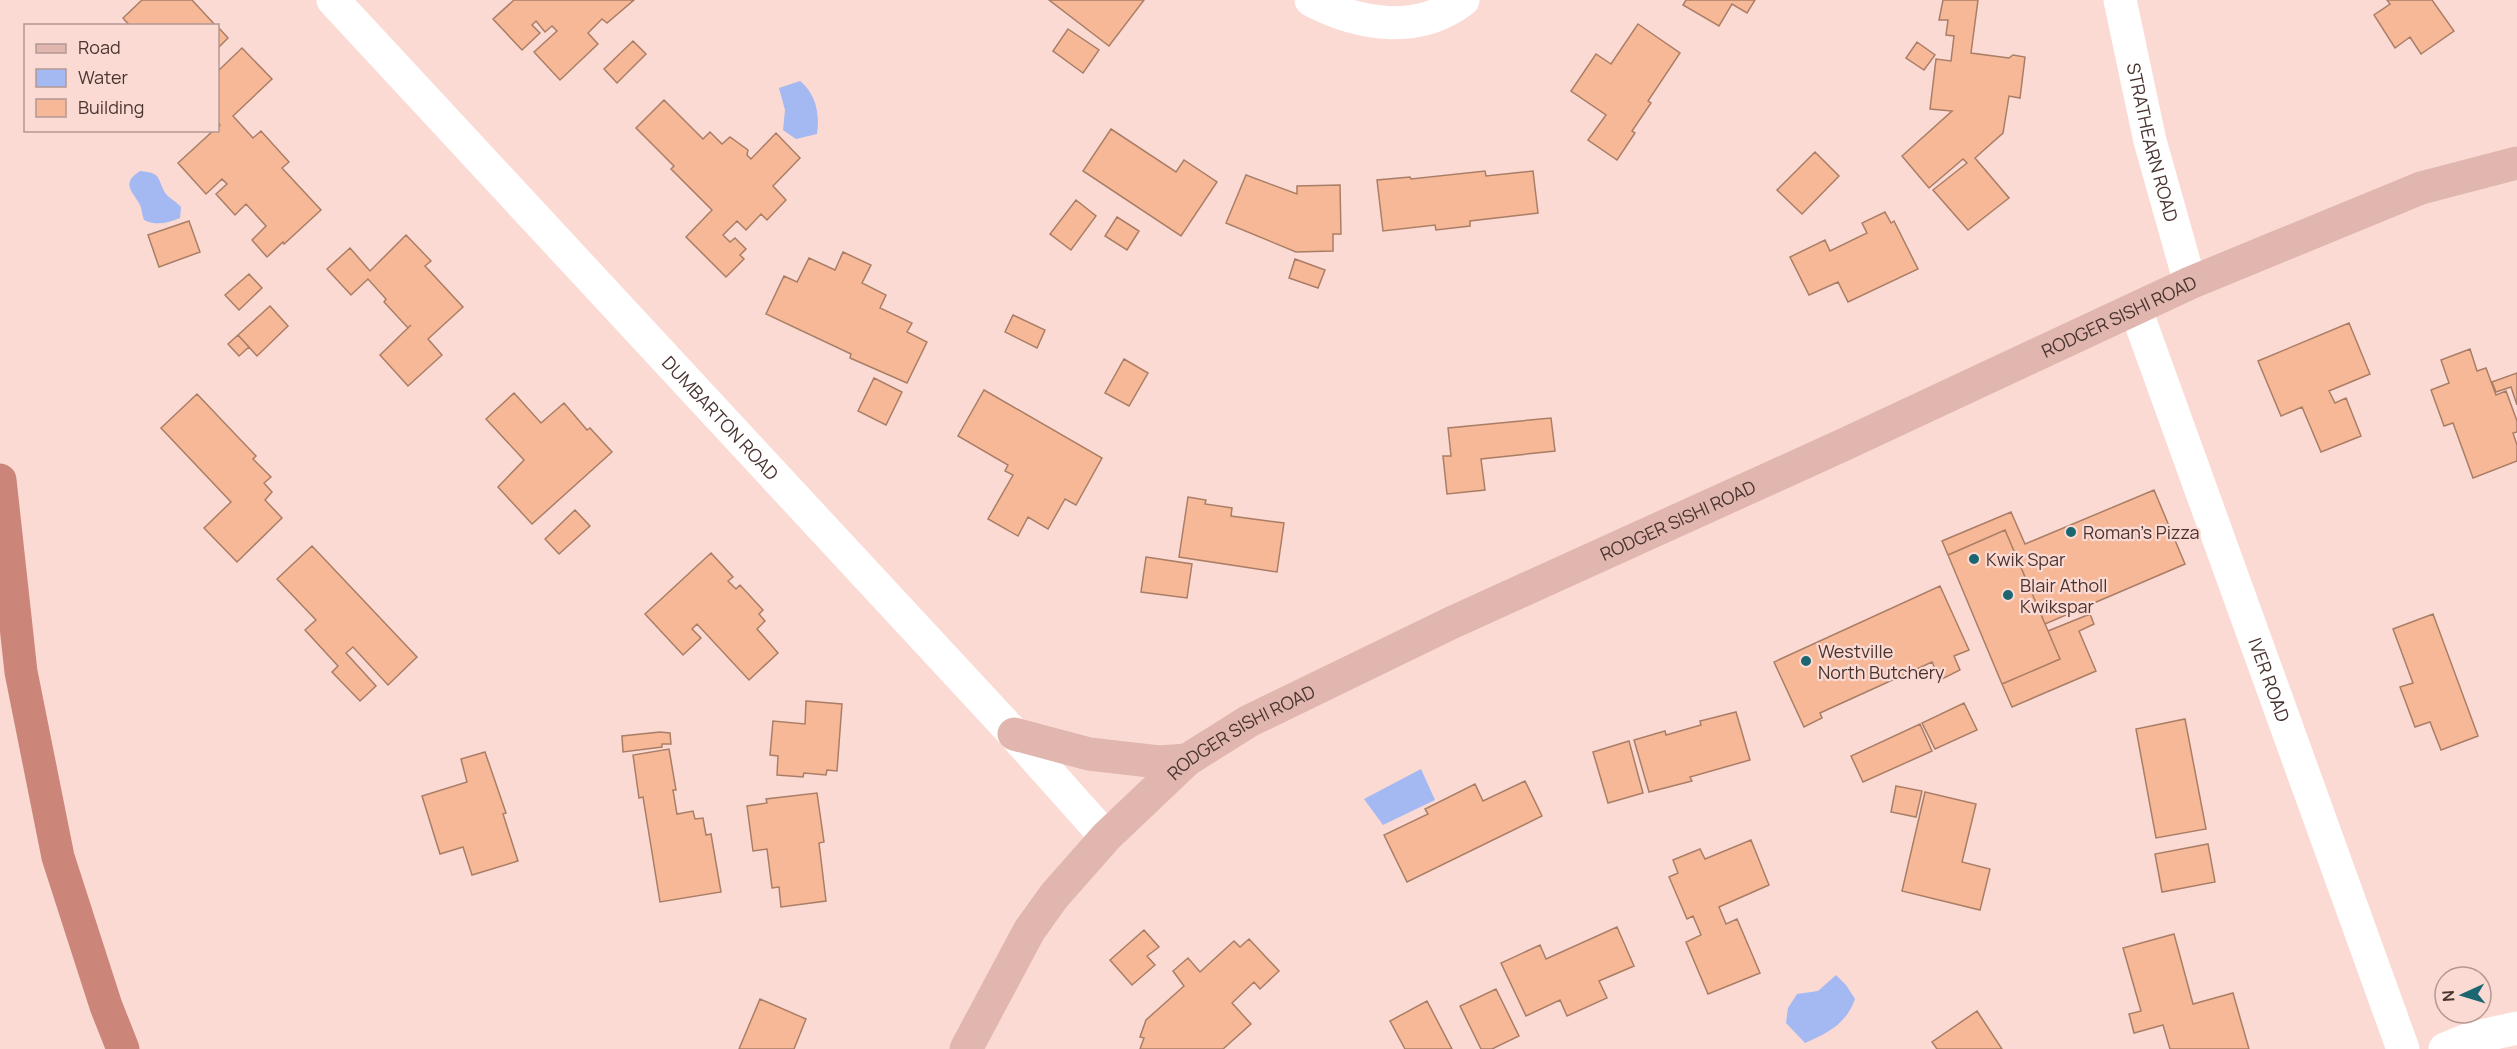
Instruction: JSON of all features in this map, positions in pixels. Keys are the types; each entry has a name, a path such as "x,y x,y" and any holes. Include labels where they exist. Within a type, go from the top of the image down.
{"highway":[{"path":"0,480 21,672 58,857 106,1006 123,1049"}],"main road":[{"name":"RODGER SISHI ROAD","path":"966,1049 1029,931 1053,896 1106,837 1187,760 1249,721 1440,628 2136,310 2190,283 2421,188 2517,163"},
{"path":"1014,734 1089,754 1159,762 1187,760"}],"street":[{"name":"DUMBARTON ROAD","path":"333,0 1014,734 1106,837"},
{"path":"1311,0 1350,16 1382,24 1426,19 1454,7 1463,0"},
{"name":"STRATHEARN ROAD","path":"2120,0 2150,141 2190,283"},
{"name":"IVER ROAD","path":"2136,310 2403,1049"},
{"path":"2445,1049 2472,1038 2517,1028"}],"water":[{"path":"800,81 810,92 816,105 818,127 817,134 796,139 783,130 785,110 779,88"},
{"path":"140,171 152,173 158,177 166,194 181,207 180,218 162,223 144,220 141,207 129,184"},
{"path":"1421,769 1435,800 1383,825 1364,799"},
{"path":"1836,975 1855,999 1851,1008 1835,1027 1805,1043 1786,1023 1788,1008 1797,994 1818,991"}],"building":[{"path":"142,0 192,0 214,24 128,24 123,18"},
{"path":"514,0 634,0 607,23 602,19 588,33 598,44 560,80 534,52 557,31 552,26 545,32 536,21 532,25 540,33 522,50 493,19"},
{"path":"1049,0 1144,0 1109,46"},
{"path":"1686,0 1755,0 1747,13 1732,4 1719,26 1683,5"},
{"path":"1943,0 1978,0 1971,53 2009,58 2013,55 2025,57 2020,98 2009,96 2003,133 1975,158 2009,198 1968,230 1933,190 1967,163 1963,159 1929,188 1902,156 1952,111 1930,109 1936,59 1951,61 1954,36 1946,35 1948,20 1939,20"},
{"path":"2387,0 2432,0 2454,31 2421,54 2410,37 2395,48 2374,15 2390,4"},
{"path":"1638,24 1680,53 1648,101 1651,103 1632,131 1635,133 1617,160 1588,140 1606,115 1571,91 1596,54 1611,64"},
{"path":"219,28 228,38 219,47"},
{"path":"1068,29 1099,50 1083,73 1053,51"},
{"path":"633,41 646,54 617,83 604,69"},
{"path":"1917,42 1935,55 1924,70 1906,58"},
{"path":"242,48 272,79 233,116 253,138 261,131 289,162 282,168 321,210 267,257 252,240 266,226 246,204 235,215 216,194 227,184 222,179 206,194 178,163 212,132 219,132 219,70"},
{"path":"664,100 703,139 710,132 722,144 730,137 748,150 747,155 751,159 776,133 800,158 773,186 786,200 767,220 761,214 746,230 737,221 723,235 730,242 735,238 746,249 740,255 744,259 726,277 686,237 712,210 671,169 674,166 636,128"},
{"path":"1111,129 1176,172 1184,160 1217,182 1181,236 1083,171"},
{"path":"1815,152 1839,176 1802,214 1777,190"},
{"path":"1485,171 1486,176 1533,171 1538,213 1470,221 1470,226 1436,230 1435,225 1383,231 1377,180 1410,177 1411,179"},
{"path":"1246,175 1297,194 1297,186 1340,185 1341,234 1333,234 1333,251 1296,252 1226,223"},
{"path":"1076,200 1096,216 1071,250 1050,234"},
{"path":"1885,212 1891,223 1894,221 1918,269 1848,302 1838,282 1809,295 1790,257 1825,240 1830,251 1867,233 1862,223"},
{"path":"1117,217 1139,231 1127,250 1105,236"},
{"path":"189,221 200,252 159,267 148,235"},
{"path":"406,235 431,261 425,266 463,307 428,339 442,355 408,386 380,355 408,328 384,302 386,299 368,279 351,295 327,269 350,248 370,271"},
{"path":"843,252 871,265 862,283 886,295 880,308 912,323 907,332 927,342 907,383 850,358 851,354 766,314 784,276 797,282 809,258 835,270"},
{"path":"1295,259 1325,270 1318,288 1289,278"},
{"path":"249,274 262,288 239,310 225,295"},
{"path":"270,306 288,326 257,356 238,335"},
{"path":"1013,315 1045,330 1037,348 1005,332"},
{"path":"2349,323 2370,374 2329,391 2335,403 2346,398 2361,436 2321,452 2302,407 2281,416 2258,361"},
{"path":"238,335 249,347 239,356 228,344"},
{"path":"2470,349 2477,371 2486,368 2496,395 2506,391 2517,421 2517,432 2513,433 2517,445 2517,461 2473,478 2453,423 2444,426 2431,390 2449,383 2441,360"},
{"path":"1124,359 1148,373 1129,406 1105,393"},
{"path":"2517,373 2517,405 2511,387 2496,392 2492,382"},
{"path":"874,378 902,392 886,425 858,411"},
{"path":"984,390 1102,458 1076,505 1065,499 1048,529 1028,517 1018,536 988,519 1013,475 1005,471 1008,465 958,436"},
{"path":"514,393 541,423 564,403 587,430 590,428 612,452 532,524 498,487 524,460 486,419"},
{"path":"197,394 256,456 253,459 271,477 264,483 272,492 265,500 282,518 237,562 204,528 231,502 161,428"},
{"path":"1551,418 1555,451 1481,459 1485,490 1447,494 1443,456 1451,456 1448,428"},
{"path":"2154,490 2185,564 2045,624 2005,530 1948,555 1942,541 2011,512 2025,544"},
{"path":"1188,497 1206,500 1205,504 1232,508 1231,516 1284,523 1277,572 1179,557"},
{"path":"575,510 590,526 559,554 545,539"},
{"path":"2005,530 2060,659 2002,684 1948,555"},
{"path":"312,546 417,657 388,685 353,647 346,653 376,686 360,701 332,672 338,666 305,630 316,620 277,579"},
{"path":"711,553 733,577 728,581 736,589 740,585 763,610 759,614 765,621 757,629 778,653 749,680 697,624 692,629 701,638 683,655 645,614"},
{"path":"1146,557 1192,564 1187,598 1141,592"},
{"path":"1940,586 1969,650 1954,656 1960,670 1940,680 1932,662 1820,713 1822,718 1804,727 1774,662"},
{"path":"2090,614 2094,624 2079,631 2096,671 2012,707 2002,684 2060,659 2048,631"},
{"path":"2433,614 2478,736 2441,750 2430,722 2415,727 2400,687 2413,683 2393,629"},
{"path":"806,701 842,704 837,771 827,770 826,775 804,773 803,777 777,775 778,756 770,755 773,721 805,724"},
{"path":"1964,703 1977,730 1935,749 1922,723"},
{"path":"1736,712 1750,760 1690,777 1692,781 1649,792 1634,740 1665,731 1666,735 1701,725 1700,721"},
{"path":"2185,719 2206,829 2156,838 2136,729"},
{"path":"1920,724 1932,751 1863,782 1851,756"},
{"path":"670,733 671,744 623,752 622,736"},
{"path":"1629,741 1643,793 1608,803 1593,752"},
{"path":"669,749 676,790 673,790 677,814 693,811 695,819 703,818 706,835 711,834 721,892 660,902 643,797 639,798 633,755"},
{"path":"485,752 506,813 503,814 518,861 472,875 463,847 440,854 422,796 467,782 461,759"},
{"path":"1525,781 1542,816 1407,882 1384,835 1428,814 1425,809 1475,784 1483,801"},
{"path":"1896,786 1922,791 1916,817 1891,812"},
{"path":"1925,792 1976,804 1962,862 1990,869 1980,910 1902,891"},
{"path":"817,793 824,842 819,843 826,901 781,907 779,887 772,888 767,849 753,851 747,806 767,803 766,799"},
{"path":"1751,840 1769,885 1719,907 1726,924 1737,919 1760,973 1708,994 1686,942 1701,935 1693,916 1687,919 1669,877 1678,873 1673,860 1700,849 1705,859"},
{"path":"2208,844 2215,882 2162,892 2155,854"},
{"path":"1617,927 1634,966 1599,981 1607,998 1567,1016 1560,1000 1526,1016 1501,963 1540,945 1546,959"},
{"path":"1144,930 1159,947 1147,956 1155,965 1132,985 1110,960"},
{"path":"2174,934 2193,1004 2233,993 2249,1049 2170,1049 2163,1025 2134,1033 2129,1014 2141,1011 2123,948"},
{"path":"1249,939 1279,971 1260,989 1254,982 1232,1003 1251,1024 1223,1049 1140,1049 1144,1038 1140,1037 1146,1020 1184,986 1173,971 1188,958 1200,972 1234,941 1240,947"},
{"path":"1496,989 1519,1036 1492,1049 1481,1049 1460,1006"},
{"path":"760,999 806,1019 794,1049 739,1049"},
{"path":"1427,1001 1452,1049 1405,1049 1390,1021"},
{"path":"1977,1011 2002,1049 1937,1049 1932,1042"}],"place":[{"name":"Roman's Pizza","path":"2071,532"},
{"name":"Kwik Spar","path":"1974,559"},
{"name":"Blair Atholl Kwikspar","path":"2008,595"},
{"name":"Westville North Butchery","path":"1806,661"}]}
